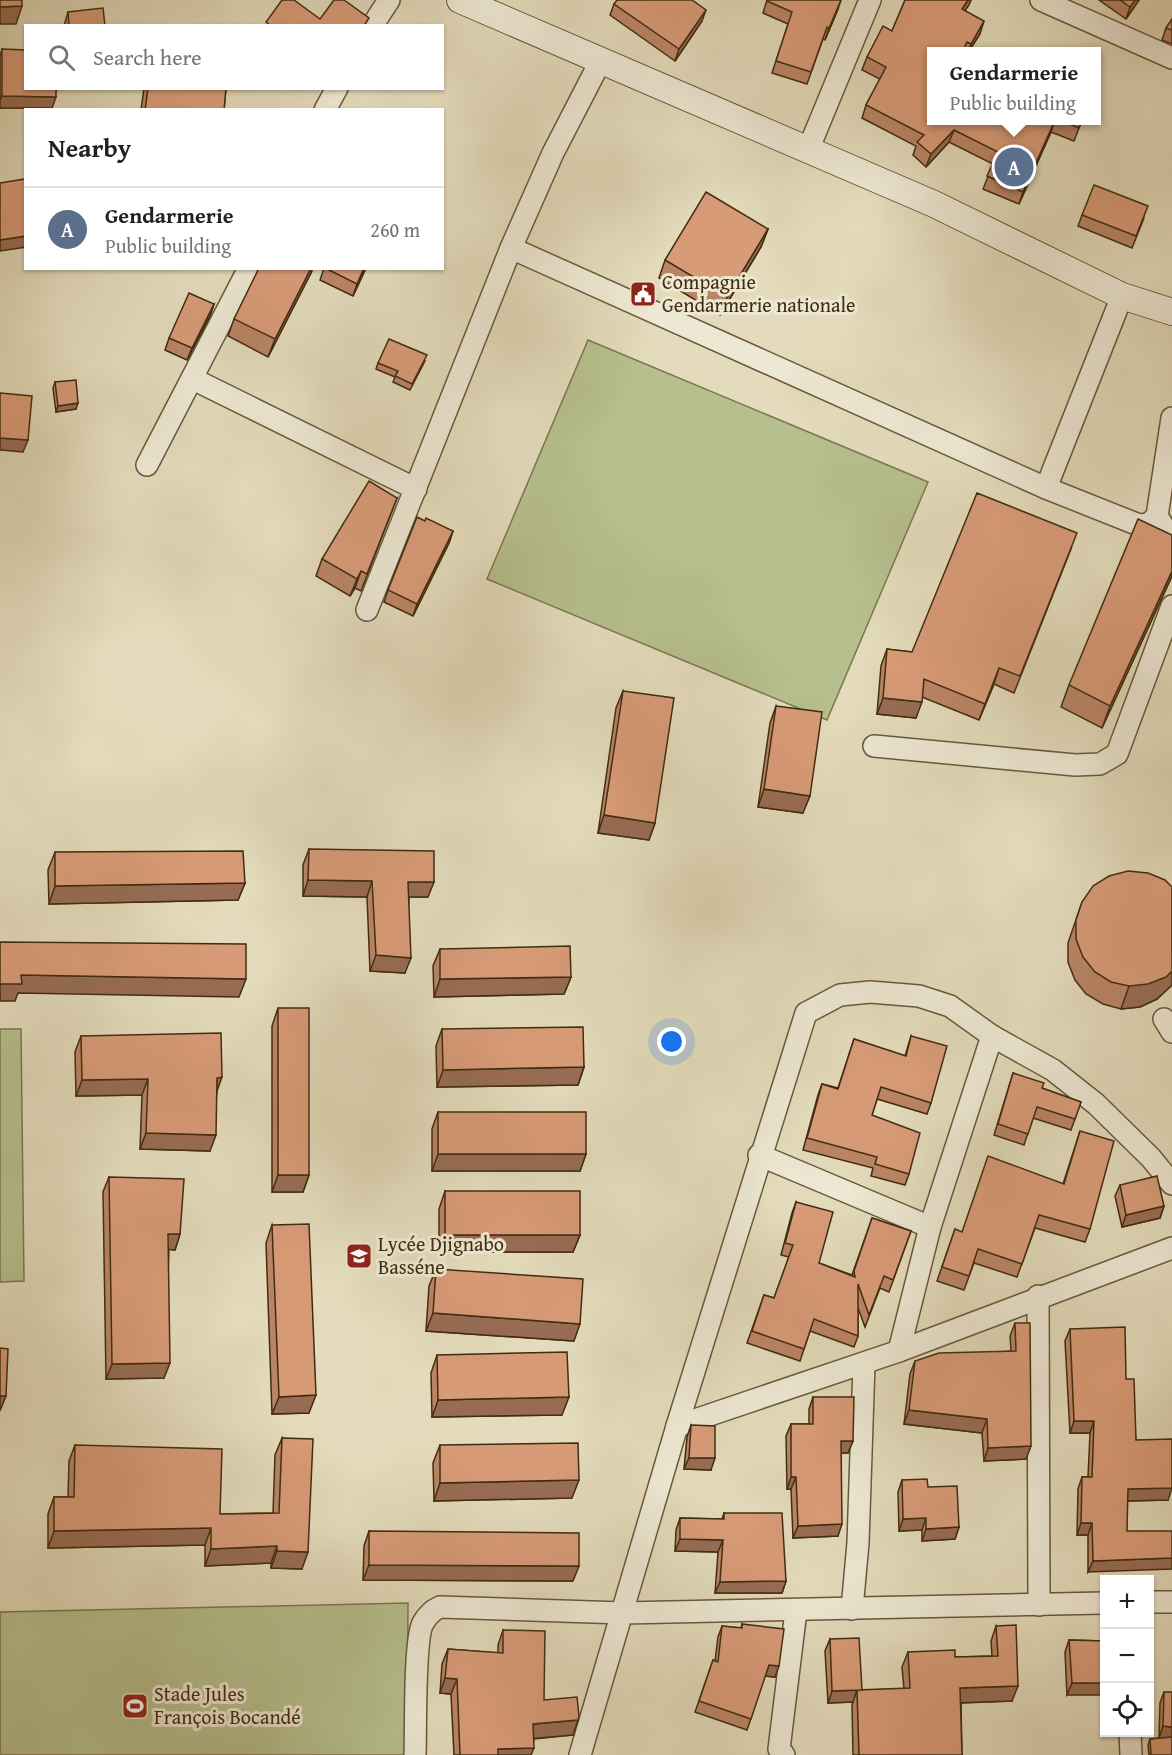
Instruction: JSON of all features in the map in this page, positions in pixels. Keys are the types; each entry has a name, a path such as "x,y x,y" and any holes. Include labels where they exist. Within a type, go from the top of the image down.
{"street":[{"path":"373,24 389,0"},
{"path":"460,0 934,204 1122,296 1172,312"},
{"path":"808,150 870,0"},
{"path":"1041,0 1172,58"},
{"path":"367,610 511,248 553,153 600,62"},
{"path":"326,108 336,90"},
{"path":"511,248 1046,488 1139,525 1149,524 1156,516 1172,418"},
{"path":"147,465 248,270"},
{"path":"1046,488 1122,296"},
{"path":"193,379 416,489"},
{"path":"1156,516 1172,540"},
{"path":"874,746 1075,765 1100,764 1117,754 1172,606"},
{"path":"580,1755 759,1155 806,1013 840,995 870,992 919,996 950,1006 992,1036 1053,1070 1096,1104 1151,1158 1172,1184"},
{"path":"898,1352 930,1227 992,1036"},
{"path":"759,1155 930,1227"},
{"path":"677,1426 898,1352 1038,1296 1172,1248"},
{"path":"1038,1296 1039,1605"},
{"path":"852,1609 858,1543 864,1364"},
{"path":"1154,1602 1172,1602"},
{"path":"415,1755 418,1646 422,1624 434,1610 440,1607 623,1613 1100,1603"},
{"path":"784,1755 778,1749 796,1611"},
{"path":"1130,1737 1131,1755"}],"green space":[{"path":"588,340 928,482 827,720 487,579"},
{"path":"0,1029 21,1029 24,1281 0,1282"},
{"path":"408,1603 407,1755 0,1755 0,1612"}],"building":[{"path":"0,0 22,0 22,6 0,7"},
{"path":"282,0 294,0 320,19 334,0 344,0 369,18 365,24 268,24 266,22"},
{"path":"617,0 692,0 706,10 679,49 614,4"},
{"path":"767,0 841,0 829,28 827,27 811,72 776,61 792,12"},
{"path":"905,0 968,0 962,9 984,21 971,44 967,42 965,47 927,47 927,125 1053,125 1023,192 987,176 998,152 954,130 931,154 917,142 924,135 866,105 886,67 867,57 883,26 892,31"},
{"path":"1120,0 1135,0 1130,7"},
{"path":"103,8 105,24 69,24 68,12"},
{"path":"1172,19 1172,30 1166,28"},
{"path":"2,49 24,50 24,90 56,90 56,97 2,96"},
{"path":"148,90 226,90 224,108 145,108"},
{"path":"24,179 24,236 0,240 0,183"},
{"path":"1094,185 1148,206 1136,236 1082,215"},
{"path":"706,192 768,229 727,297 665,260"},
{"path":"258,270 310,270 275,339 234,319"},
{"path":"329,270 363,270 357,284"},
{"path":"189,293 214,304 192,348 169,338"},
{"path":"389,339 427,355 412,384 395,376 398,371 378,363"},
{"path":"76,380 78,403 58,406 55,382"},
{"path":"0,393 32,396 28,440 0,438"},
{"path":"369,481 397,498 367,574 361,571 357,579 322,559"},
{"path":"977,493 1077,533 1020,676 999,668 985,704 924,679 922,702 883,698 887,649 912,652"},
{"path":"417,517 425,521 426,518 453,531 417,604 388,590"},
{"path":"1138,519 1172,535 1172,571 1110,706 1069,685"},
{"path":"623,691 674,698 655,823 604,815"},
{"path":"776,706 822,712 810,796 764,789"},
{"path":"309,849 434,851 434,882 408,882 411,958 376,955 372,881 308,880"},
{"path":"243,851 245,883 55,886 55,852"},
{"path":"1128,871 1148,873 1165,880 1172,887 1172,971 1166,977 1148,984 1129,986 1111,982 1095,972 1083,957 1076,939 1076,920 1082,902 1093,886 1109,876"},
{"path":"0,942 246,944 246,979 21,975 22,984 0,984"},
{"path":"570,946 571,977 440,979 440,949"},
{"path":"278,1008 309,1008 309,1175 278,1175"},
{"path":"583,1027 584,1067 443,1070 442,1029"},
{"path":"221,1033 222,1077 217,1078 216,1135 146,1133 148,1079 82,1080 81,1036"},
{"path":"911,1036 947,1046 931,1103 881,1087 872,1115 920,1133 909,1174 875,1164 877,1157 807,1138 822,1084 838,1089 854,1039 906,1056"},
{"path":"1013,1073 1044,1083 1042,1088 1081,1102 1075,1119 1037,1107 1028,1134 998,1124"},
{"path":"438,1112 586,1112 586,1154 438,1154"},
{"path":"1080,1131 1114,1141 1090,1229 1039,1215 1022,1264 978,1249 969,1276 942,1267 955,1229 962,1232 988,1156 1064,1184"},
{"path":"1157,1176 1164,1206 1126,1215 1120,1185"},
{"path":"109,1177 184,1179 180,1234 168,1234 170,1363 112,1364"},
{"path":"445,1191 580,1191 580,1235 445,1235"},
{"path":"796,1202 833,1212 819,1263 855,1277 854,1271 872,1218 911,1231 893,1280 884,1276 869,1315 858,1284 858,1336 814,1319 804,1349 752,1331 764,1295 774,1298 793,1245 785,1243"},
{"path":"309,1224 316,1395 279,1397 272,1225"},
{"path":"436,1269 583,1279 580,1324 433,1313"},
{"path":"1015,1323 1030,1323 1031,1446 988,1448 987,1419 909,1410 915,1361 939,1353 1016,1351"},
{"path":"1125,1327 1126,1379 1134,1379 1136,1440 1172,1439 1172,1488 1128,1489 1127,1531 1172,1531 1172,1558 1093,1561 1092,1523 1081,1523 1082,1477 1092,1477 1094,1421 1074,1421 1070,1329"},
{"path":"0,1348 8,1349 6,1396 0,1396"},
{"path":"567,1352 569,1397 438,1400 437,1355"},
{"path":"813,1397 854,1397 853,1441 841,1441 842,1524 798,1526 796,1477 791,1477 791,1424 813,1424"},
{"path":"691,1425 715,1426 715,1458 689,1458"},
{"path":"282,1438 313,1439 308,1552 277,1551 277,1546 211,1549 211,1528 54,1531 54,1497 74,1497 75,1445 222,1449 220,1514 279,1513"},
{"path":"578,1443 579,1480 440,1483 440,1445"},
{"path":"927,1479 928,1487 957,1486 959,1527 926,1529 926,1518 903,1519 902,1480"},
{"path":"724,1513 782,1513 786,1581 720,1582 723,1540 680,1539 680,1518 724,1519"},
{"path":"369,1531 579,1533 579,1566 369,1565"},
{"path":"742,1624 784,1629 779,1666 769,1665 751,1719 699,1701 713,1660 718,1662 722,1626 742,1628"},
{"path":"1016,1625 1018,1686 960,1688 962,1755 859,1755 857,1690 910,1688 908,1652 955,1650 955,1657 998,1656 996,1626"},
{"path":"503,1630 545,1631 544,1700 577,1697 578,1720 533,1724 534,1748 498,1749 498,1755 460,1755 457,1679 445,1678 448,1649 503,1653"},
{"path":"859,1638 862,1690 832,1691 830,1639"},
{"path":"1069,1640 1100,1641 1100,1683 1072,1683"},
{"path":"1164,1692 1172,1692 1172,1727 1163,1726"},
{"path":"1172,1737 1172,1755 1151,1755 1150,1739"}],"place":[{"name":"Gendarmerie","path":"1014,167"},
{"name":"Compagnie Gendarmerie nationale","path":"643,294"},
{"name":"Lycée Djignabo Basséne","path":"359,1256"},
{"name":"Stade Jules François Bocandé","path":"135,1706"}]}
